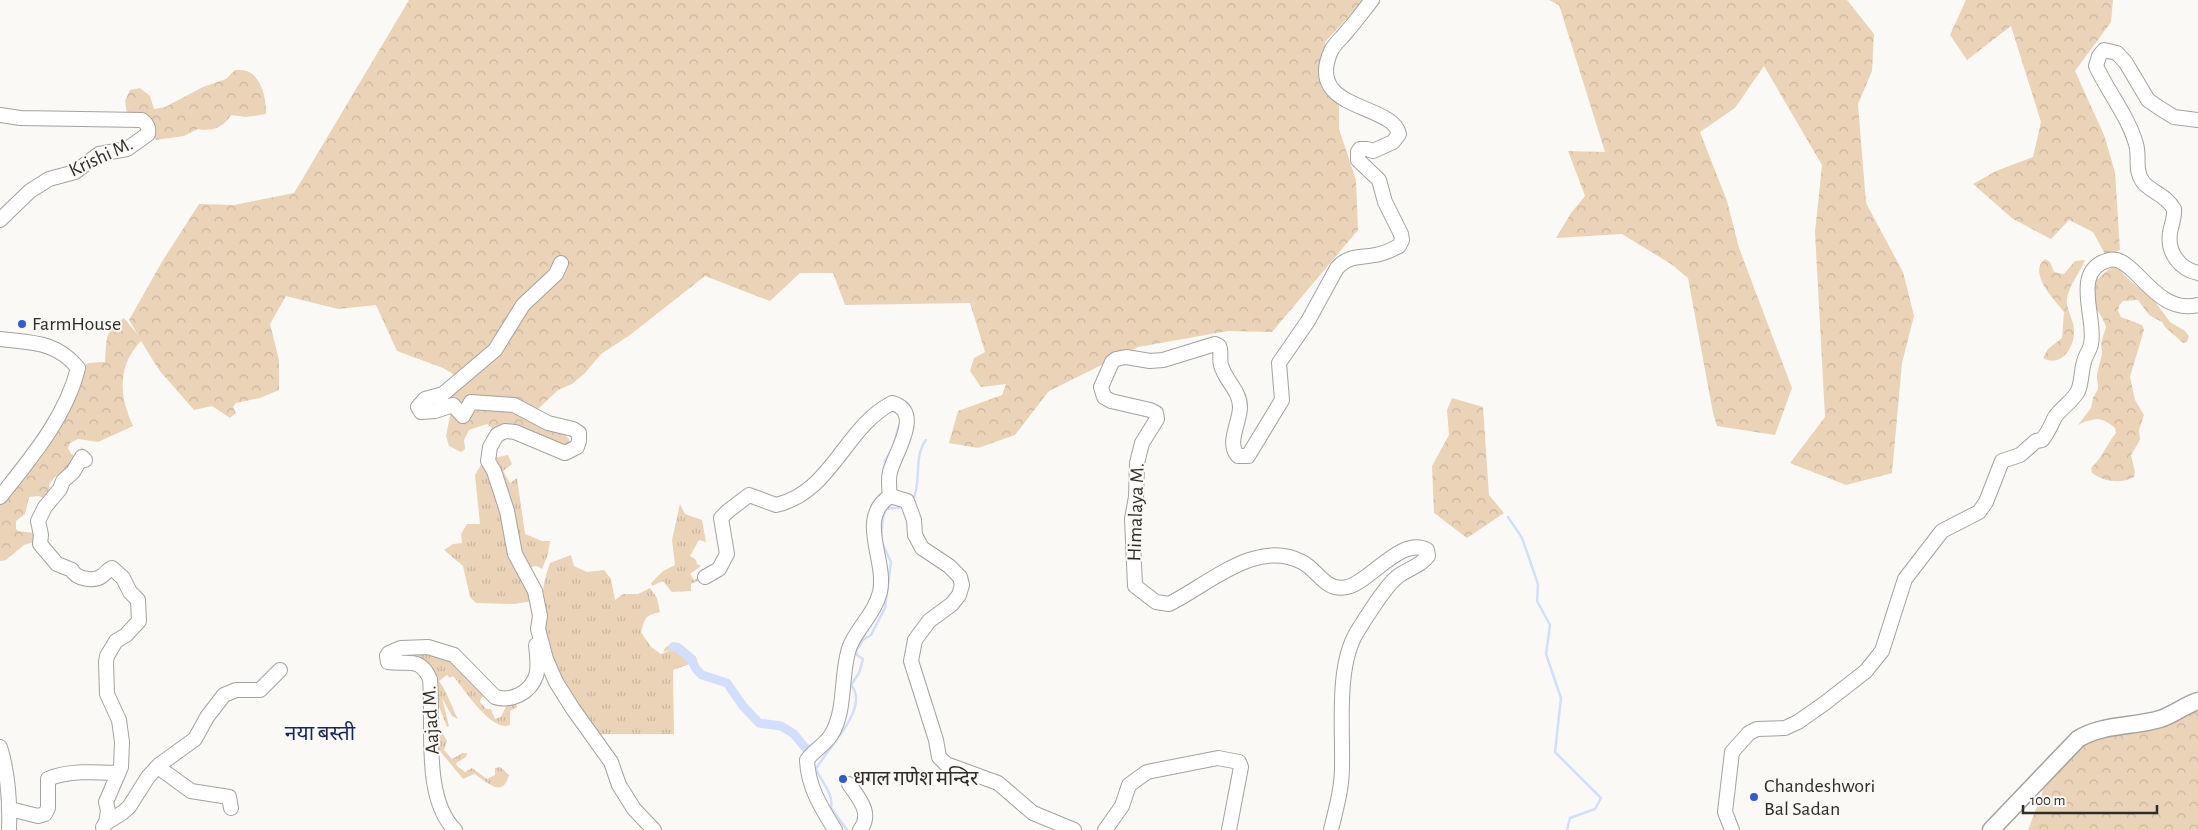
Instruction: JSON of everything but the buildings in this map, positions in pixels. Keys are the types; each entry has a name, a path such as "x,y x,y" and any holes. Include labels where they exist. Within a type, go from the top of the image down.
{"main road":[{"path":"1991,830 2012,810 2072,744 2083,736 2115,726 2163,718 2198,701"}],"street":[{"name":"Himalaya M.","path":"1331,830 1341,783 1342,693 1350,644 1356,632 1389,586 1397,577 1425,561 1428,556 1427,550 1415,548 1402,552 1347,587 1339,587 1322,581 1303,562 1292,558 1279,556 1258,558 1240,564 1169,604 1156,602 1134,586 1132,519 1136,497 1139,452 1142,443 1157,419 1156,413 1106,399 1100,387 1110,365 1116,359 1163,360 1209,344 1220,346 1221,366 1235,389 1240,405 1233,445 1234,451 1238,456 1248,456 1282,400 1279,363 1308,321 1325,288 1343,261 1358,256 1384,253 1399,246 1402,240 1401,234 1385,202 1379,180 1358,160 1357,155 1360,149 1367,148 1373,151 1394,142 1398,134 1397,128 1388,120 1351,104 1338,95 1328,80 1326,65 1332,49 1372,0"},
{"path":"2198,120 2174,117 2148,100 2126,63 2117,53 2104,50 2099,56 2096,66 2105,84 2114,94 2137,145 2139,174 2143,181 2168,199 2174,209 2170,242 2176,259 2184,267 2198,273"},
{"name":"Krishi M.","path":"0,115 20,118 142,120 149,130 148,134 127,149 99,154 75,172 49,179 30,191 0,220"},
{"path":"1732,830 1725,812 1732,752 1749,733 1757,729 1785,728 1798,722 1866,671 1882,651 1905,579 1930,544 1942,531 1979,512 1986,502 2002,461 2020,455 2036,441 2042,440 2052,426 2055,417 2077,392 2084,362 2091,344 2086,288 2092,271 2103,262 2113,259 2123,262 2164,300 2187,308 2198,305"},
{"path":"561,263 556,274 523,305 495,350 443,394 425,400 418,407 421,412 426,413 453,405 463,416 471,402 514,405 548,423 574,428 578,434 580,441 576,447 565,453 515,432 505,431 497,435 490,447 488,461 494,471 507,511 515,554 536,591 540,616 538,629 546,659 556,682 611,762 619,785 634,809 654,830"},
{"path":"0,339 45,344 59,349 69,356 78,368 74,384 50,432 0,497"},
{"path":"705,576 719,569 727,554 722,518 728,511 749,495 776,505 803,495 827,472 874,413 892,403 901,405 906,413 906,430 890,472 888,484 890,496"},
{"path":"85,460 82,457 73,472 63,481 60,489 44,507 38,521 41,535 40,542 45,552 57,564 72,570 80,578 98,578 109,568 115,569 139,602 139,621 116,641 107,656 106,662 107,694 119,720 122,742 121,767 106,802 108,811 104,826"},
{"path":"835,830 816,800 808,776 807,760 831,736 839,713 849,648 854,637 870,615 880,592 880,573 873,523 880,503 890,496"},
{"path":"890,496 907,501 914,520 915,535 922,548 949,566 960,578 962,585 959,595 952,604 929,621 915,640 911,661 936,740 939,757 946,764 998,783 1033,813 1074,830"},
{"name":"Aajad M.","path":"455,830 441,812 433,774 430,679 426,670 418,664 388,662 386,656 401,648 428,647 454,656 495,698 504,700 519,696 530,686 536,675 536,640 538,629"},
{"path":"104,826 129,807 148,777 158,767 195,739 207,717 224,696 236,690 260,690 280,670"},
{"path":"0,747 10,809 9,830"},
{"path":"1104,830 1122,806 1129,785 1148,772 1218,758 1239,762 1241,767 1229,830"},
{"path":"158,767 191,792 229,797 230,808"},
{"path":"10,809 38,816 45,814 48,808 48,779 54,777 87,772 118,773"},
{"path":"849,784 866,811 865,824 860,830"}],"green space":[{"path":"409,0 1364,0 1325,42 1339,105 1339,129 1356,180 1358,230 1272,332 1228,331 1138,347 1049,391 1015,435 978,448 949,443 958,411 1002,395 1006,384 981,387 970,371 974,358 985,352 970,303 845,305 833,273 800,273 770,301 705,276 630,335 601,354 585,373 572,384 558,390 538,409 498,399 474,400 433,408 429,404 458,377 443,368 397,351 376,305 338,309 286,296 270,324 279,360 279,390 260,398 236,403 233,407 236,413 230,418 212,406 194,410 159,370 141,341 133,351 124,371 123,393 128,415 133,426 98,442 78,439 70,443 68,448 71,454 79,457 81,447 88,452 89,457 54,477 49,485 50,493 45,499 39,496 29,497 25,514 16,521 16,529 18,531 34,533 37,541 24,545 6,560 0,561 0,500 78,371 88,363 105,362 107,337 112,328 124,318 138,335 129,320 163,260 199,204 234,205 294,193"},
{"path":"1549,0 1847,0 1874,34 1872,71 1858,104 1866,203 1903,272 1914,316 1902,363 1892,473 1846,485 1790,463 1825,417 1815,232 1822,165 1764,66 1735,108 1700,132 1727,201 1739,248 1792,388 1775,435 1717,426 1688,278 1671,264 1622,234 1556,238 1571,213 1585,196 1568,151 1605,152 1559,5"},
{"path":"1966,0 2113,0 2111,22 2075,71 2104,135 2115,172 2120,250 2106,256 2093,232 2069,220 2051,239 2013,219 1973,184 1996,171 2033,157 2041,122 2011,26 1967,60 1950,35"},
{"path":"235,70 247,71 257,79 263,90 266,114 246,117 231,115 225,123 217,128 208,130 198,129 184,136 156,140 145,117 127,114 125,101 130,90 140,88 150,96 154,109 165,107 203,87 226,79"},
{"path":"2045,259 2050,262 2054,272 2064,274 2075,261 2085,260 2067,298 2067,306 2074,328 2072,344 2065,355 2055,360 2043,358 2048,349 2062,338 2064,312 2049,294 2041,279 2040,265"},
{"path":"2117,266 2128,279 2153,299 2170,322 2185,331 2189,336 2187,342 2183,343 2162,322 2149,315 2138,300 2123,301 2119,306 2118,311 2121,317 2142,325 2144,330 2130,377 2135,400 2144,415 2139,430 2140,440 2131,455 2135,472 2134,477 2124,481 2107,480 2092,473 2091,468 2116,433 2115,428 2105,421 2097,419 2078,425 2091,408 2093,398 2098,389 2097,374 2102,354 2101,343 2106,327 2093,303 2091,291 2100,277 2108,270"},
{"path":"1452,398 1483,407 1489,495 1504,513 1467,538 1434,513 1432,466 1449,435 1447,410"},
{"path":"513,407 561,431 569,439 570,444 561,445 510,424 503,425 492,434 492,428 487,424 469,430 464,440 465,449 461,452 449,446 446,436 451,411 456,408"},
{"path":"508,455 512,464 503,471 510,483 517,478 525,534 542,541 550,541 548,554 542,569 537,566 530,567 521,549 519,534 494,458"},
{"path":"482,463 497,497 533,601 514,604 476,603 470,597 463,566 444,550 453,544 462,543 461,534 467,524 480,524 475,475"},
{"path":"680,504 685,514 702,520 706,542 699,540 690,556 701,566 690,574 694,580 705,575 702,579 691,584 691,591 672,592 663,581 652,586 651,583 663,571 675,565 672,540"},
{"path":"571,555 574,566 587,572 604,570 611,579 615,600 623,594 638,594 650,588 657,598 660,612 647,618 641,632 651,647 661,654 674,649 663,652 673,642 682,645 696,657 699,668 718,679 723,677 727,680 725,684 710,681 700,676 690,664 673,670 674,734 596,734 570,695 550,653 542,609 544,586 550,563"},
{"path":"404,650 454,658 485,696 481,698 480,702 486,709 491,709 495,719 501,717 507,704 514,701 517,707 510,711 510,725 503,726 478,708 453,676 450,678 447,675 439,681 458,719 452,716 442,698 449,726 447,727 437,701 438,725 447,741 444,750 452,759 462,753 467,753 466,757 456,763 457,766 465,772 472,768 487,779 495,775 495,768 500,767 509,775 502,787 493,786 474,774 463,779 435,745 433,681 391,654"},
{"path":"2198,705 2198,830 2028,830 2042,793 2045,777 2084,738"}],"waterway":[{"path":"882,480 885,461 893,447 899,425"},
{"path":"913,500 916,493 920,454 926,440"},
{"path":"881,537 886,509 903,507"},
{"path":"1508,517 1522,538 1538,584 1537,601 1550,625 1546,654 1561,698 1555,752 1601,798 1595,809 1570,818 1567,830"},
{"path":"847,830 831,808 831,798 816,769 845,728 851,716 856,694 851,685 859,673 863,659 857,655 856,651 863,640 871,635 885,608 891,562 882,543"},
{"path":"673,647 677,647 691,659 696,669 702,675 727,683 743,706 759,723 781,726 794,734 807,750"},
{"path":"807,750 808,746 815,744"}],"place":[{"name":"FarmHouse","path":"22,324"},
{"name":"धगल गणेश मन्दिर","path":"843,779"},
{"name":"Chandeshwori Bal Sadan","path":"1754,797"}],"district":[{"name":"नया बस्ती","path":"320,733"}]}
